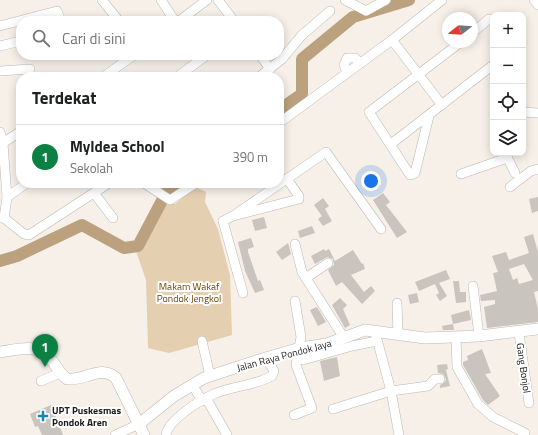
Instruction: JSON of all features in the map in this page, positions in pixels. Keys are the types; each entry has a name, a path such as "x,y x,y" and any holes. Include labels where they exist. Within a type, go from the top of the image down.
{"main road":[{"name":"Jalan Raya Pondok Jaya","path":"139,424 174,396 192,384 210,376 266,358 299,353 358,332 374,335 398,335 425,338 479,336 538,330"},
{"path":"0,352 33,348 38,349 46,354 64,378 70,380 100,372 112,375 116,378 144,435"}],"street":[{"path":"102,0 115,16"},
{"path":"161,0 172,16"},
{"path":"186,16 207,0"},
{"path":"218,0 230,16"},
{"path":"345,0 366,11 386,0"},
{"path":"284,119 347,72 344,65 347,58 355,58 360,63 392,40 442,0"},
{"path":"534,0 538,5"},
{"path":"38,16 57,11 59,16"},
{"path":"284,54 302,35 330,12"},
{"path":"478,28 490,19"},
{"path":"0,26 16,22"},
{"path":"392,40 442,106"},
{"path":"0,46 16,42"},
{"path":"429,116 415,173 410,175 369,112 420,75 453,48"},
{"path":"110,72 127,60"},
{"path":"184,72 200,60"},
{"path":"264,60 270,69"},
{"path":"266,72 278,60"},
{"path":"391,144 490,67"},
{"path":"0,71 30,70"},
{"path":"526,112 538,112"},
{"path":"0,132 3,143 7,197 2,218 24,234 30,235 102,188"},
{"path":"3,143 16,135"},
{"path":"284,179 326,152 381,230"},
{"path":"461,174 504,156"},
{"path":"506,156 515,173"},
{"path":"510,187 532,171 538,169"},
{"path":"243,293 222,224 224,220 233,216 299,199 299,196 284,182"},
{"path":"7,197 20,188"},
{"path":"151,188 167,200 173,200 189,188"},
{"path":"233,216 271,188"},
{"path":"94,193 113,218"},
{"path":"295,244 298,253 299,266 344,338"},
{"path":"306,278 328,263"},
{"path":"473,286 479,336"},
{"path":"294,415 312,408 296,365 301,337 295,301"},
{"path":"397,303 398,335"},
{"name":"Gang Bonjol","path":"519,333 529,403"},
{"path":"299,353 303,360 352,346 374,335 391,391 399,435"},
{"path":"456,337 457,367 478,404 493,417 525,433"},
{"path":"202,341 210,376"},
{"path":"166,435 168,428 179,416 204,399 272,376 274,371 266,358"},
{"path":"41,381 60,373"},
{"path":"333,409 391,391 428,386 435,379 440,379"},
{"path":"192,384 204,399 227,435"},
{"path":"115,435 139,424"}],"green space":[{"name":"Makam Wakaf Pondok Jengkol","path":"195,188 206,192 205,202 218,229 230,275 232,335 169,353 148,348 146,280 136,251 159,200 175,204"}],"building":[{"path":"383,193 390,202 386,205 407,232 397,238 373,200"},
{"path":"538,197 538,211 532,213 529,199"},
{"path":"323,198 329,206 325,209 332,221 323,226 318,219 322,216 314,205"},
{"path":"264,217 267,228 255,231 252,220"},
{"path":"312,226 315,233 300,238 298,231"},
{"path":"533,234 538,252 538,291 534,292 538,309 538,322 487,328 484,307 495,304 495,300 481,301 480,295 497,291 493,273 498,272 492,256 506,252 509,260 529,253 524,237","holes":["524,264 533,280 519,284 517,278 513,280 509,269"]},
{"path":"251,238 254,247 248,249 248,252 258,281 260,280 264,290 255,293 245,271 238,242"},
{"path":"288,243 291,254 282,260 276,252"},
{"path":"324,249 325,251 329,249 335,261 353,250 362,264 363,263 365,269 351,275 364,292 371,286 375,291 362,304 342,282 336,286 328,270 334,265 333,259 327,257 315,264 311,256"},
{"path":"446,270 450,279 439,283 447,296 440,301 436,295 439,293 435,284 419,291 415,282"},
{"path":"453,281 459,281 460,292 466,292 466,302 456,303"},
{"path":"417,293 419,302 410,304 408,295"},
{"path":"340,298 347,305 343,309 350,325 345,328 332,305"},
{"path":"317,307 326,322 318,326 310,310"},
{"path":"469,310 471,320 453,324 451,315"},
{"path":"453,324 454,330 443,330 442,326"},
{"path":"482,349 491,373 485,374 500,396 488,405 483,400 463,365 463,362 468,360 467,356"},
{"path":"337,357 340,376 324,381 320,361"},
{"path":"447,364 448,369 446,370 450,386 440,388 440,385 445,382 446,379 443,374 438,373 437,365"},
{"path":"51,405 63,435 42,435 38,426 35,427 30,414"}],"waterway":[{"path":"284,107 302,94 302,59 353,17 409,0"},
{"path":"0,261 17,256 82,225 124,248 138,246 166,193 173,188"}],"place":[{"name":"MyIdea School","path":"45,367"},
{"name":"UPT Puskesmas Pondok Aren","path":"43,416"}]}
